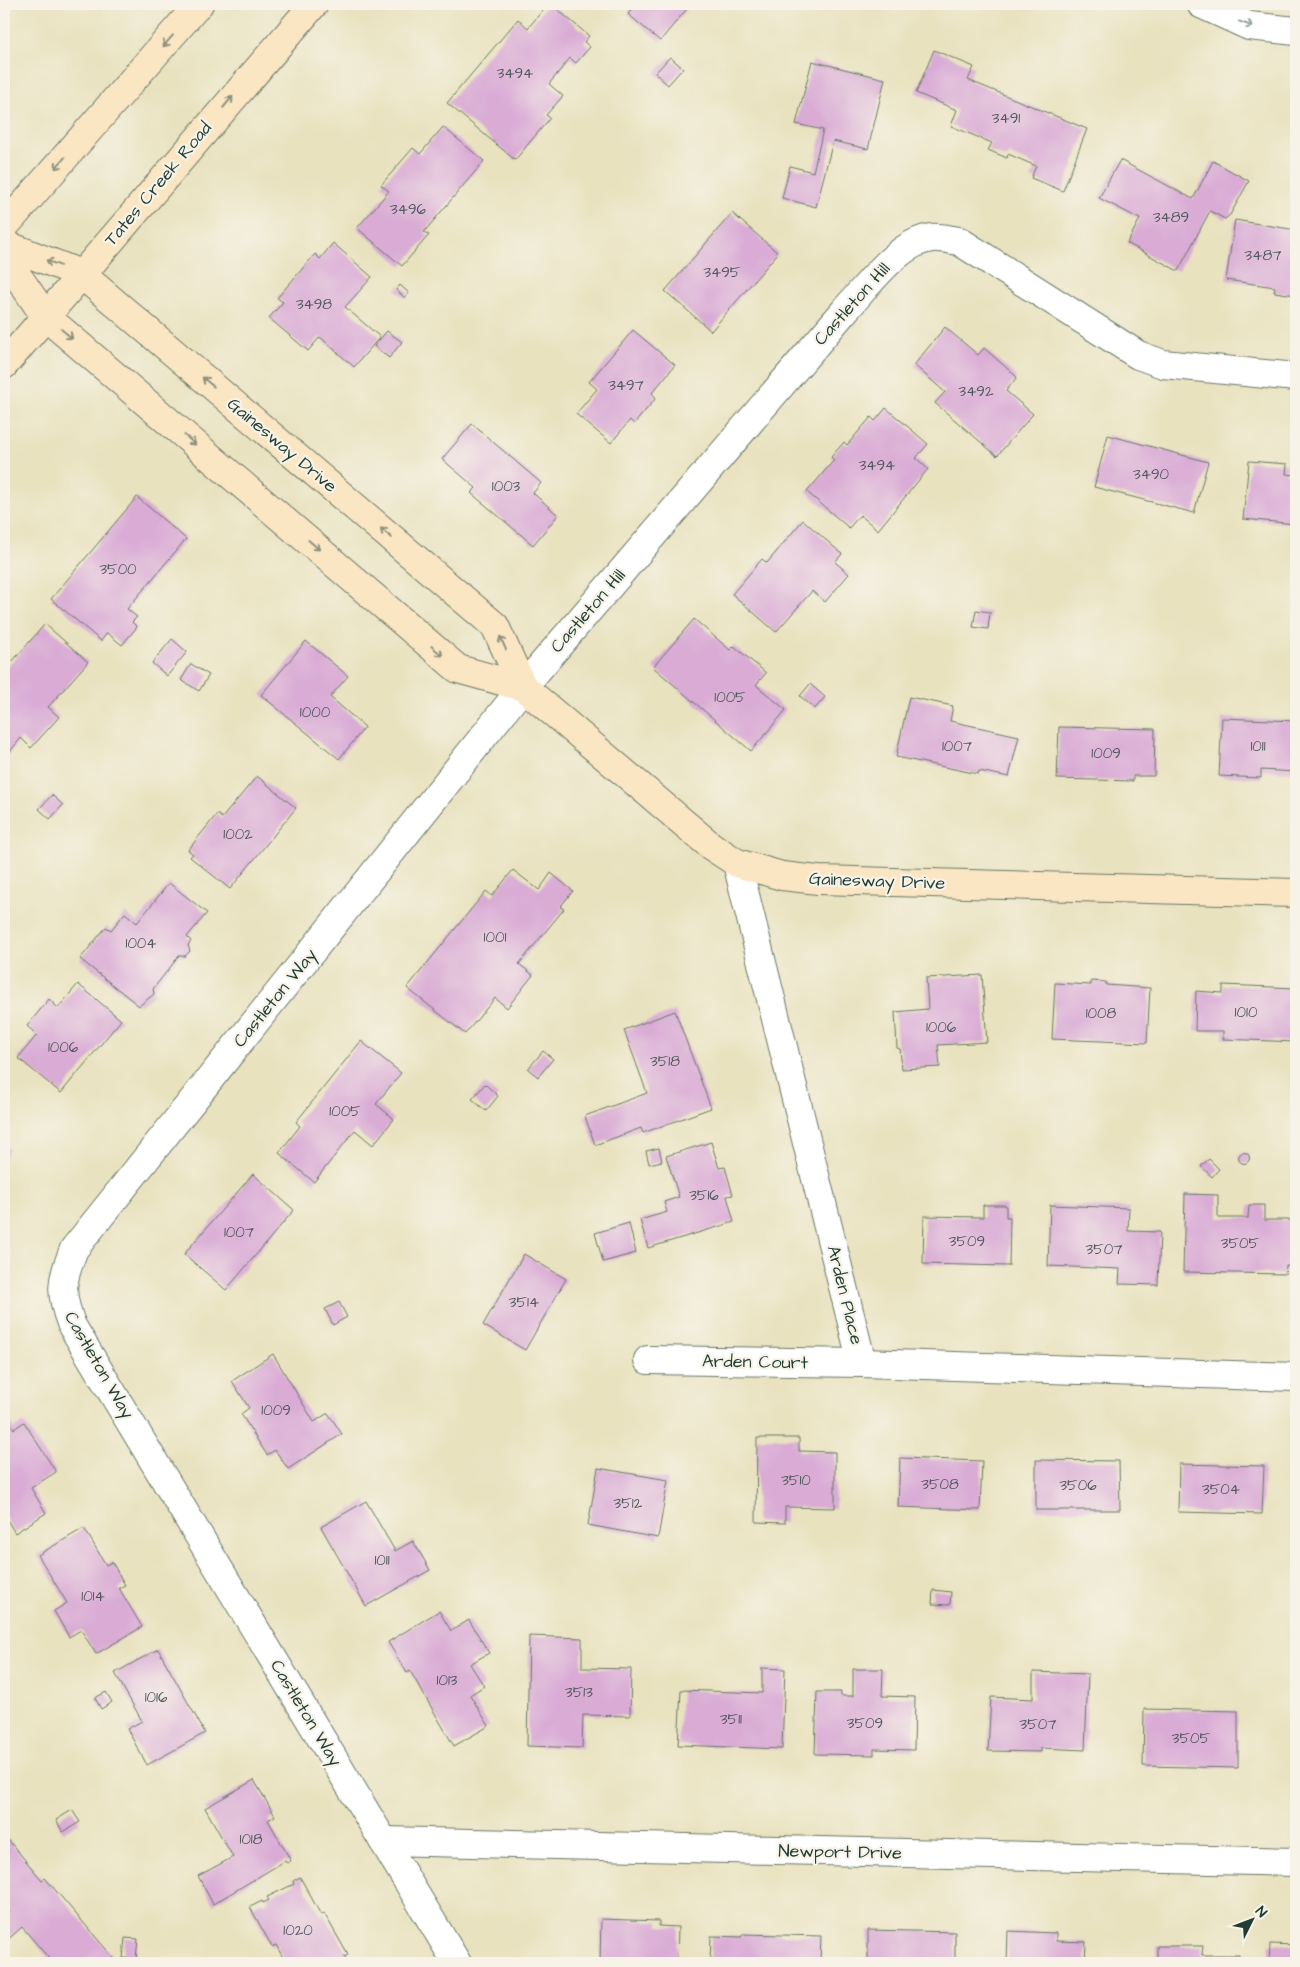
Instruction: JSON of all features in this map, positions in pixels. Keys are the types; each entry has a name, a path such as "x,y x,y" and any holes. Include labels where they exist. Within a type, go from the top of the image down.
{"street":[{"path":"4,227 199,4"},
{"name":"Tates Creek Road","path":"4,365 314,4"},
{"path":"1201,4 1250,26 1296,31"},
{"name":"Castleton Hill","path":"523,687 847,308 894,257 918,241 933,237 959,242 1018,277 1090,326 1138,355 1163,364 1296,377"},
{"name":"Gainesway Drive","path":"4,244 81,274 495,626 523,687"},
{"name":"Gainesway Drive","path":"4,256 45,316 458,669 523,687 711,846 738,863 782,876 818,880 1296,893"},
{"name":"Castleton Way","path":"457,1963 72,1326 63,1302 63,1278 74,1249 523,687"},
{"name":"Arden Place","path":"738,863 862,1363 1296,1376"},
{"name":"Arden Court","path":"648,1360 862,1363"},
{"name":"Newport Drive","path":"383,1841 1296,1862"}],"building":[{"path":"548,4 551,4 589,36 584,42 590,47 576,63 570,58 549,84 563,96 546,115 550,118 515,160 447,103 518,19 528,28"},
{"path":"623,4 691,4 660,41 628,14 631,10"},
{"path":"934,50 974,67 968,80 1087,129 1063,191 1031,178 1036,166 1008,154 1007,158 988,150 992,143 951,126 957,110 916,93"},
{"path":"670,57 683,68 668,85 655,73"},
{"path":"812,61 885,79 868,149 833,141 816,207 782,198 790,166 813,172 823,130 796,124"},
{"path":"443,127 484,161 424,232 429,235 402,266 357,228 389,191 381,185 413,148 420,154"},
{"path":"1120,160 1193,199 1213,161 1249,181 1230,215 1225,219 1210,211 1178,271 1127,243 1140,219 1099,198"},
{"path":"732,213 778,253 711,331 665,291"},
{"path":"1235,220 1296,230 1296,295 1274,292 1275,287 1226,280"},
{"path":"333,243 372,277 345,307 380,337 354,367 320,337 308,351 269,318 283,302 277,298 315,254 320,259"},
{"path":"400,285 409,293 405,298 396,290"},
{"path":"945,327 978,355 984,348 1017,377 1006,391 1033,414 997,456 935,403 945,392 914,365"},
{"path":"633,330 675,365 652,393 656,398 634,424 630,420 611,443 576,414 597,389 589,382"},
{"path":"387,331 402,342 389,358 374,346"},
{"path":"886,408 928,444 916,458 928,469 878,530 860,515 849,528 807,492 834,460 831,457 844,442 847,445 871,417 875,421"},
{"path":"472,424 541,483 533,493 558,515 533,545 471,493 476,488 442,459"},
{"path":"1108,435 1208,462 1194,513 1094,487"},
{"path":"1249,461 1287,464 1286,474 1296,475 1296,524 1243,519"},
{"path":"137,497 186,539 127,609 137,617 132,622 137,627 122,645 107,633 101,641 51,599"},
{"path":"803,520 842,554 835,562 849,574 825,602 812,591 776,632 732,594 762,559 767,563"},
{"path":"976,610 990,612 988,629 973,627"},
{"path":"694,619 730,650 734,646 766,673 756,685 786,710 751,751 653,667"},
{"path":"45,624 88,662 48,707 59,717 31,748 21,738 4,759 4,671"},
{"path":"172,639 187,652 167,676 152,663"},
{"path":"306,641 348,676 330,697 365,727 339,759 261,695"},
{"path":"191,664 209,675 199,691 181,680"},
{"path":"810,684 825,697 815,709 800,696"},
{"path":"909,697 953,706 950,721 1019,736 1009,777 979,771 978,774 896,757"},
{"path":"1222,718 1296,721 1296,772 1261,770 1261,778 1219,776"},
{"path":"1059,727 1155,729 1154,776 1133,776 1133,781 1057,779"},
{"path":"257,776 296,808 230,889 190,857 193,854 188,850 217,814 222,818"},
{"path":"52,795 63,805 50,819 39,809"},
{"path":"513,870 539,890 551,873 573,891 560,907 564,909 519,964 533,975 507,1008 495,998 465,1034 407,988 486,891 492,896"},
{"path":"169,883 207,913 187,937 191,941 188,945 190,951 185,956 179,956 153,989 154,994 139,1006 80,959 106,927 111,930 125,913 137,923"},
{"path":"982,975 987,1042 938,1045 940,1067 902,1069 900,1049 897,1048 895,1012 928,1009 926,978"},
{"path":"1091,981 1106,982 1106,985 1150,988 1147,1043 1052,1039 1055,983 1091,985"},
{"path":"78,984 121,1020 61,1093 18,1058 37,1035 27,1026 49,999 58,1008"},
{"path":"1223,985 1296,988 1296,1042 1223,1039 1223,1031 1195,1031 1196,991 1223,993"},
{"path":"675,1011 711,1108 643,1133 641,1128 595,1145 585,1116 647,1093 624,1030"},
{"path":"361,1041 401,1073 376,1104 394,1119 373,1145 355,1130 314,1182 279,1153 300,1126 296,1122"},
{"path":"543,1051 553,1059 538,1077 528,1069"},
{"path":"485,1084 498,1096 486,1111 472,1099"},
{"path":"711,1142 719,1168 725,1167 733,1195 727,1196 734,1222 648,1248 640,1220 667,1212 664,1202 679,1197 666,1156"},
{"path":"4,1146 9,1149 4,1160"},
{"path":"659,1148 662,1161 649,1164 646,1151"},
{"path":"1244,1152 1250,1158 1244,1164 1238,1158"},
{"path":"1209,1159 1219,1169 1212,1177 1201,1166"},
{"path":"253,1174 294,1210 226,1290 184,1254"},
{"path":"1185,1194 1218,1195 1218,1218 1248,1218 1249,1205 1264,1205 1264,1220 1296,1220 1296,1267 1286,1266 1285,1274 1183,1272"},
{"path":"983,1205 1006,1205 1006,1217 1010,1217 1009,1266 923,1264 924,1216 983,1217"},
{"path":"1050,1205 1129,1208 1128,1231 1160,1232 1158,1285 1119,1284 1120,1269 1048,1266"},
{"path":"629,1223 636,1253 603,1262 595,1233"},
{"path":"524,1254 566,1279 525,1350 483,1325"},
{"path":"339,1302 347,1317 333,1325 325,1309"},
{"path":"273,1354 314,1422 328,1413 342,1434 288,1469 275,1450 267,1455 241,1414 249,1408 232,1381"},
{"path":"4,1412 14,1429 24,1422 56,1472 31,1488 46,1513 15,1533 4,1515"},
{"path":"757,1438 799,1438 799,1451 835,1452 835,1508 785,1507 785,1523 756,1522"},
{"path":"900,1458 982,1461 980,1510 898,1507"},
{"path":"1036,1460 1119,1461 1120,1510 1036,1510"},
{"path":"1179,1464 1264,1466 1262,1514 1178,1512"},
{"path":"598,1468 668,1480 658,1538 588,1525"},
{"path":"366,1501 395,1551 413,1541 430,1570 366,1606 321,1527"},
{"path":"84,1528 106,1565 112,1562 125,1585 119,1588 142,1627 96,1654 81,1630 69,1637 54,1611 67,1603 38,1555"},
{"path":"933,1590 951,1592 950,1605 932,1604"},
{"path":"439,1611 451,1631 469,1620 489,1653 470,1664 484,1686 470,1695 489,1726 454,1746 410,1671 407,1673 388,1642"},
{"path":"529,1636 582,1638 582,1668 631,1669 630,1716 583,1715 582,1748 527,1746"},
{"path":"158,1649 205,1733 147,1765 127,1729 142,1721 115,1673"},
{"path":"762,1668 785,1669 782,1749 678,1745 681,1690 762,1693"},
{"path":"853,1669 883,1669 882,1696 915,1697 914,1750 874,1749 874,1755 815,1754 817,1692 841,1692 841,1696 853,1696"},
{"path":"1033,1672 1088,1674 1085,1750 1041,1748 1041,1752 988,1751 991,1697 1033,1699"},
{"path":"106,1692 112,1702 101,1709 95,1698"},
{"path":"1144,1709 1238,1711 1238,1768 1143,1766"},
{"path":"1295,1734 1296,1765 1294,1765"},
{"path":"254,1780 275,1816 268,1820 291,1861 287,1863 285,1861 213,1904 198,1876 233,1857 205,1808"},
{"path":"72,1810 80,1822 63,1832 56,1820"},
{"path":"4,1835 42,1880 45,1878 118,1963 53,1963 22,1927 4,1943 4,1916 9,1912 4,1906"},
{"path":"300,1877 321,1915 324,1913 348,1955 344,1957 348,1963 286,1963 276,1945 272,1947 250,1907 269,1900 267,1897 294,1884 293,1881"},
{"path":"601,1919 659,1921 659,1926 678,1927 677,1963 600,1963"},
{"path":"868,1930 955,1932 955,1963 868,1963"},
{"path":"1008,1931 1056,1933 1056,1941 1086,1942 1085,1963 1007,1963"},
{"path":"742,1934 821,1936 820,1963 710,1963 711,1936 742,1937"},
{"path":"125,1938 138,1939 136,1959 123,1958"},
{"path":"1270,1944 1296,1945 1296,1963 1269,1963"},
{"path":"1157,1946 1203,1946 1202,1955 1239,1955 1239,1963 1157,1963"}]}
